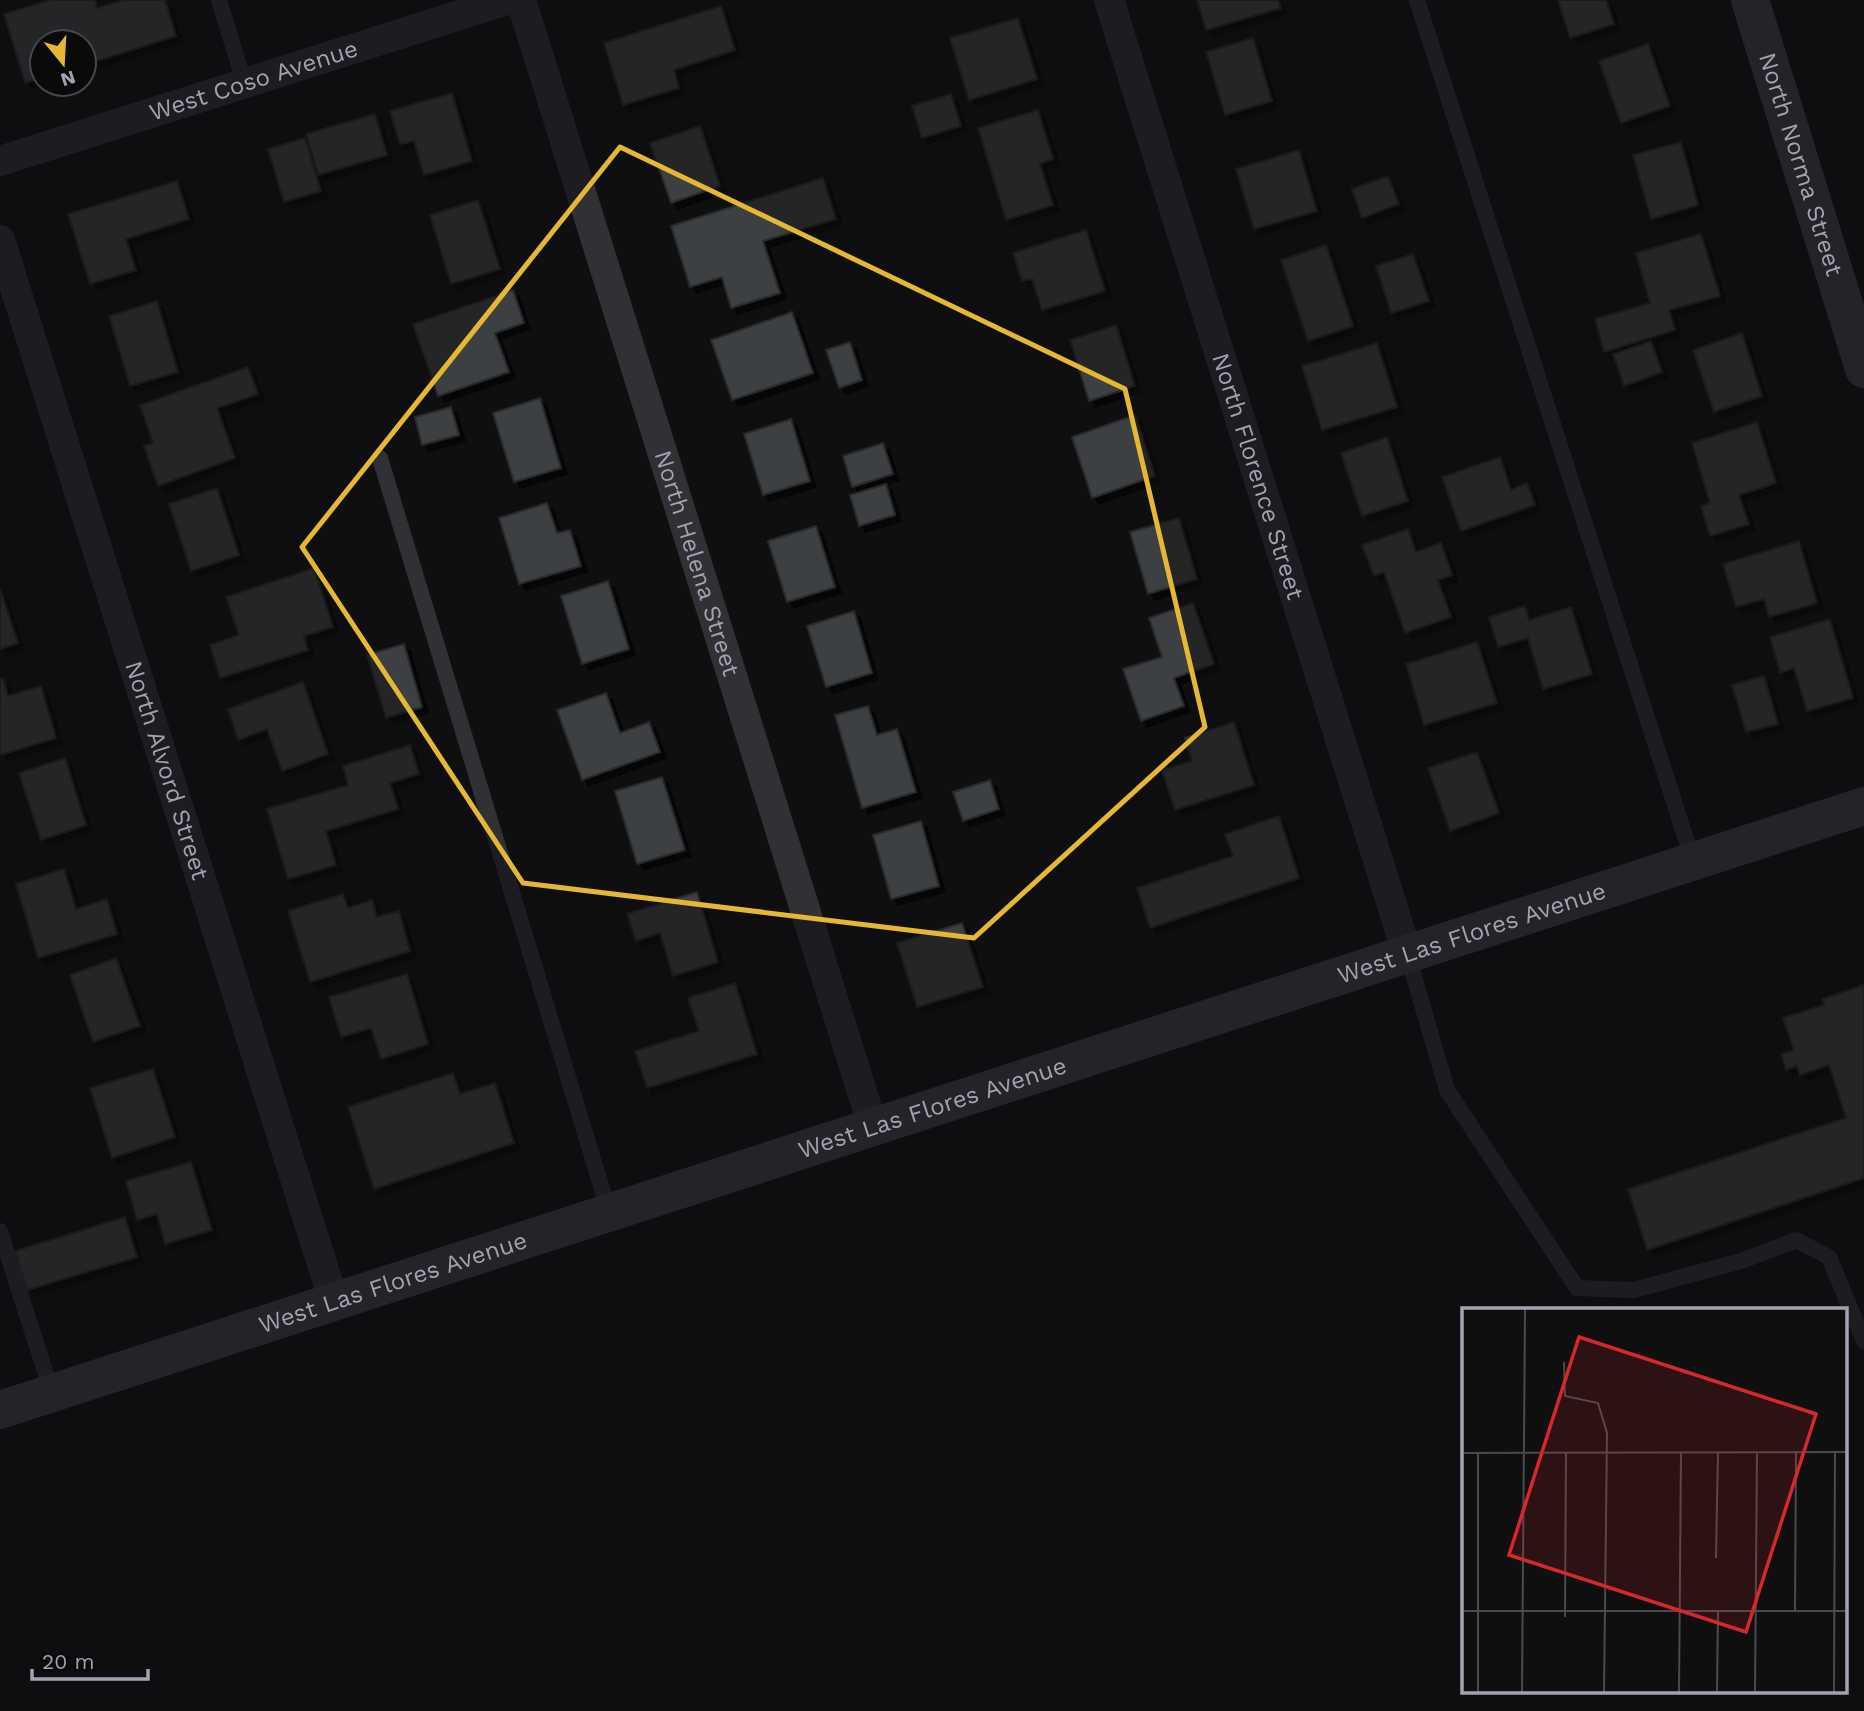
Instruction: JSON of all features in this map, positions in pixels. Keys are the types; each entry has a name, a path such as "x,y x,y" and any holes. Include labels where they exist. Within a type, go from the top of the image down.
{"main road":[{"name":"North Norma Street","path":"1750,0 1864,369"},
{"name":"West Las Flores Avenue","path":"0,1410 1864,806"}],"street":[{"name":"West Coso Avenue","path":"0,161 507,0"},
{"name":"North Helena Street","path":"521,0 873,1127"},
{"name":"North Florence Street","path":"1109,0 1407,954"},
{"name":"North Alvord Street","path":"0,240 334,1302"}],"lane":[{"path":"219,0 244,82"},
{"path":"1417,0 1693,861"},
{"path":"380,458 609,1212"},
{"path":"1407,954 1447,1090 1577,1288 1634,1290 1741,1261 1796,1240 1829,1257 1864,1341"},
{"path":"0,1231 52,1393"}],"highlighted area":[{"path":"620,147 1125,389 1205,727 974,938 523,883 302,547"}],"building":[{"path":"50,0 95,0 97,8 124,0 165,0 176,36 98,61 98,28 28,28 28,82 25,83 4,14"},
{"path":"1197,0 1278,0 1281,8 1206,30"},
{"path":"1558,0 1606,0 1614,24 1570,38"},
{"path":"721,6 735,50 674,70 679,88 623,105 604,43"},
{"path":"1018,18 1037,79 969,100 950,38"},
{"path":"1253,38 1272,101 1225,115 1206,52"},
{"path":"1648,44 1670,106 1621,123 1599,61"},
{"path":"452,93 472,161 424,175 414,141 400,144 390,111"},
{"path":"951,94 961,126 922,138 912,106"},
{"path":"1038,110 1053,159 1040,164 1053,205 1006,220 978,128"},
{"path":"375,114 387,155 318,175 306,134"},
{"path":"700,126 720,186 671,203 650,143"},
{"path":"305,138 321,191 284,202 268,149"},
{"path":"1681,142 1698,205 1651,219 1633,155"},
{"path":"1299,150 1317,211 1254,229 1236,169"},
{"path":"1388,176 1399,204 1362,218 1352,189"},
{"path":"823,178 836,219 763,241 780,293 731,308 722,277 690,287 671,226"},
{"path":"177,181 189,219 126,239 136,270 90,284 68,214"},
{"path":"478,200 500,269 451,284 430,215"},
{"path":"1086,230 1105,291 1042,310 1032,279 1022,281 1013,253"},
{"path":"1701,234 1720,296 1669,310 1675,330 1604,352 1595,319 1650,303 1636,253"},
{"path":"1326,245 1353,326 1308,341 1281,260"},
{"path":"1413,254 1429,301 1391,313 1376,266"},
{"path":"513,290 524,323 495,333 509,372 438,396 413,324"},
{"path":"157,301 178,372 130,386 109,316"},
{"path":"792,312 813,373 732,400 711,340"},
{"path":"1116,325 1135,386 1089,401 1070,340"},
{"path":"1742,333 1762,396 1714,412 1693,350"},
{"path":"1651,341 1662,372 1624,386 1613,354"},
{"path":"850,342 862,380 839,388 826,350"},
{"path":"1377,343 1397,407 1322,430 1302,366"},
{"path":"248,367 258,394 217,408 235,458 158,486 144,446 153,443 140,405"},
{"path":"540,398 561,468 514,482 493,413"},
{"path":"451,407 459,435 422,445 415,417"},
{"path":"1135,415 1155,476 1092,498 1072,437"},
{"path":"791,419 810,481 763,495 744,434"},
{"path":"1757,422 1776,483 1739,495 1749,524 1710,536 1701,506 1710,503 1692,443"},
{"path":"1387,437 1408,501 1362,516 1341,453"},
{"path":"883,443 893,474 852,487 843,456"},
{"path":"1500,457 1511,490 1527,483 1535,505 1461,531 1442,477"},
{"path":"886,484 895,515 859,526 850,495"},
{"path":"217,488 239,555 191,571 169,504"},
{"path":"547,503 557,533 570,530 581,566 519,584 499,518"},
{"path":"1179,518 1197,579 1148,594 1130,532"},
{"path":"816,526 835,587 787,602 768,541"},
{"path":"1408,529 1416,552 1441,543 1452,575 1438,580 1451,617 1405,633 1384,572 1374,576 1362,545"},
{"path":"1799,541 1817,603 1769,617 1764,599 1736,607 1723,564"},
{"path":"314,568 333,627 304,636 308,650 220,678 210,645 239,635 226,597"},
{"path":"608,581 629,649 582,664 561,596"},
{"path":"0,589 18,643 0,649"},
{"path":"1193,603 1214,664 1174,678 1184,706 1141,721 1123,669 1162,657 1149,618"},
{"path":"1525,606 1529,620 1571,607 1592,674 1543,689 1528,638 1498,647 1489,617"},
{"path":"854,611 872,673 826,687 807,626"},
{"path":"1830,619 1853,698 1807,711 1794,668 1780,673 1770,637"},
{"path":"1477,642 1497,703 1424,725 1406,664"},
{"path":"404,644 422,707 386,718 367,655"},
{"path":"1764,676 1778,724 1746,732 1732,685"},
{"path":"3,678 8,696 41,686 56,738 0,755 0,679"},
{"path":"303,682 328,754 282,771 267,729 238,740 228,709"},
{"path":"606,693 620,733 649,722 660,752 582,780 557,710"},
{"path":"868,706 877,735 897,729 916,792 862,808 835,715"},
{"path":"1234,722 1254,785 1175,810 1162,770 1192,761 1185,738"},
{"path":"410,745 419,774 390,783 398,809 326,831 336,865 288,879 267,809 348,785 343,766"},
{"path":"1477,752 1499,813 1450,831 1428,768"},
{"path":"65,758 86,825 41,840 19,773"},
{"path":"662,777 685,850 637,864 615,791"},
{"path":"990,780 999,809 963,821 953,792"},
{"path":"1279,816 1299,878 1150,928 1137,888 1233,856 1225,834"},
{"path":"921,821 939,886 891,899 873,835"},
{"path":"64,869 76,909 107,899 117,934 38,958 16,884"},
{"path":"697,892 718,962 673,976 660,933 636,941 627,914"},
{"path":"343,894 348,908 372,900 377,917 399,911 410,951 310,982 288,911"},
{"path":"962,923 983,987 917,1007 897,943"},
{"path":"116,958 140,1026 93,1042 70,975"},
{"path":"407,974 428,1044 381,1059 371,1028 341,1037 329,997"},
{"path":"735,983 757,1054 647,1088 635,1051 699,1031 688,998"},
{"path":"1864,985 1864,1178 1647,1250 1628,1189 1846,1118 1829,1065 1800,1075 1797,1066 1786,1070 1781,1054 1794,1050 1783,1018 1824,1005 1822,999"},
{"path":"153,1069 175,1137 112,1158 90,1088"},
{"path":"453,1073 460,1094 495,1083 514,1143 374,1189 348,1107"},
{"path":"191,1162 212,1230 165,1244 157,1214 137,1220 126,1181"},
{"path":"125,1217 137,1257 27,1290 15,1251"}]}
